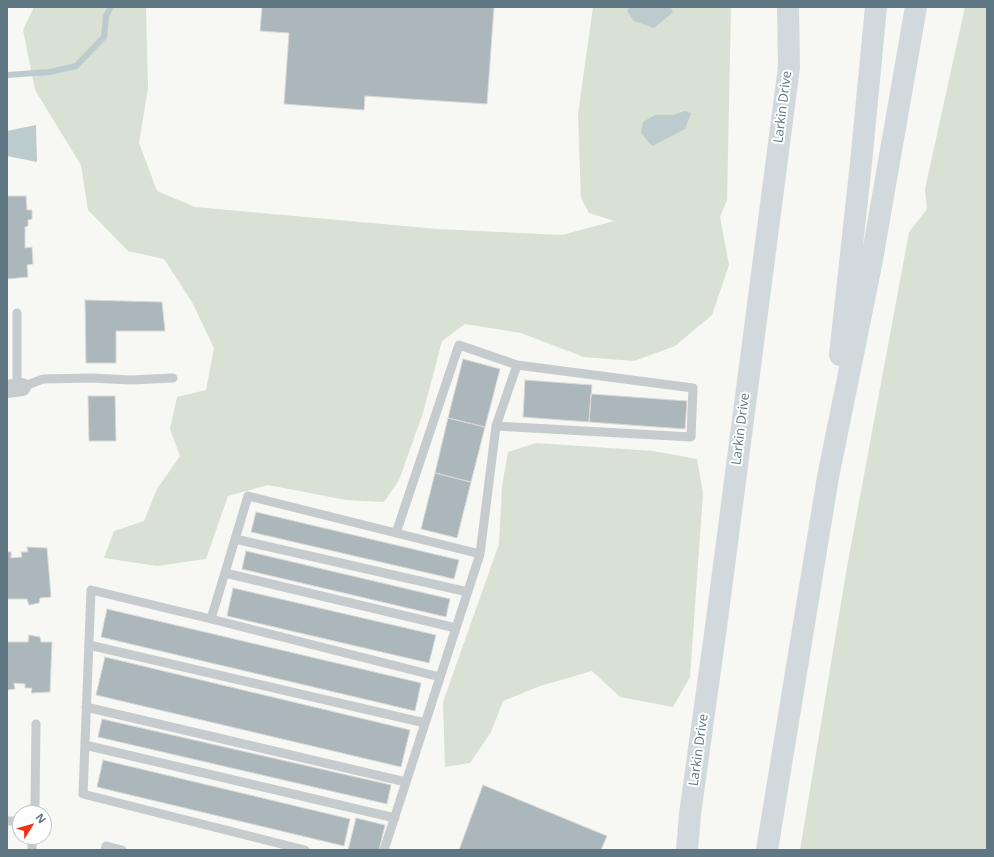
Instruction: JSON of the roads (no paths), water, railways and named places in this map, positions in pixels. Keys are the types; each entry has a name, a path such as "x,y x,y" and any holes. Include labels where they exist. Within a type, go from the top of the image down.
{"main road":[{"name":"Larkin Drive","path":"687,850 690,814 716,627 788,66 788,7"},
{"path":"828,477 876,7"},
{"path":"767,850 828,477 871,265 916,7"}],"lane":[{"path":"17,313 15,388 43,378 131,380 173,378"},
{"path":"396,533 459,345 517,365 693,388 691,437 496,426"},
{"path":"384,850 480,554 496,426 517,365"},
{"path":"211,619 248,496 480,554"},
{"path":"235,538 468,592"},
{"path":"225,573 456,628"},
{"path":"305,850 83,794 91,590 440,677"},
{"path":"89,645 425,723"},
{"path":"86,707 406,782"},
{"path":"34,805 36,724"},
{"path":"85,745 395,818"},
{"path":"105,850 106,846 122,850"}],"waterway":[{"path":"7,75 50,72 76,66 104,37 106,16 111,7"}]}
